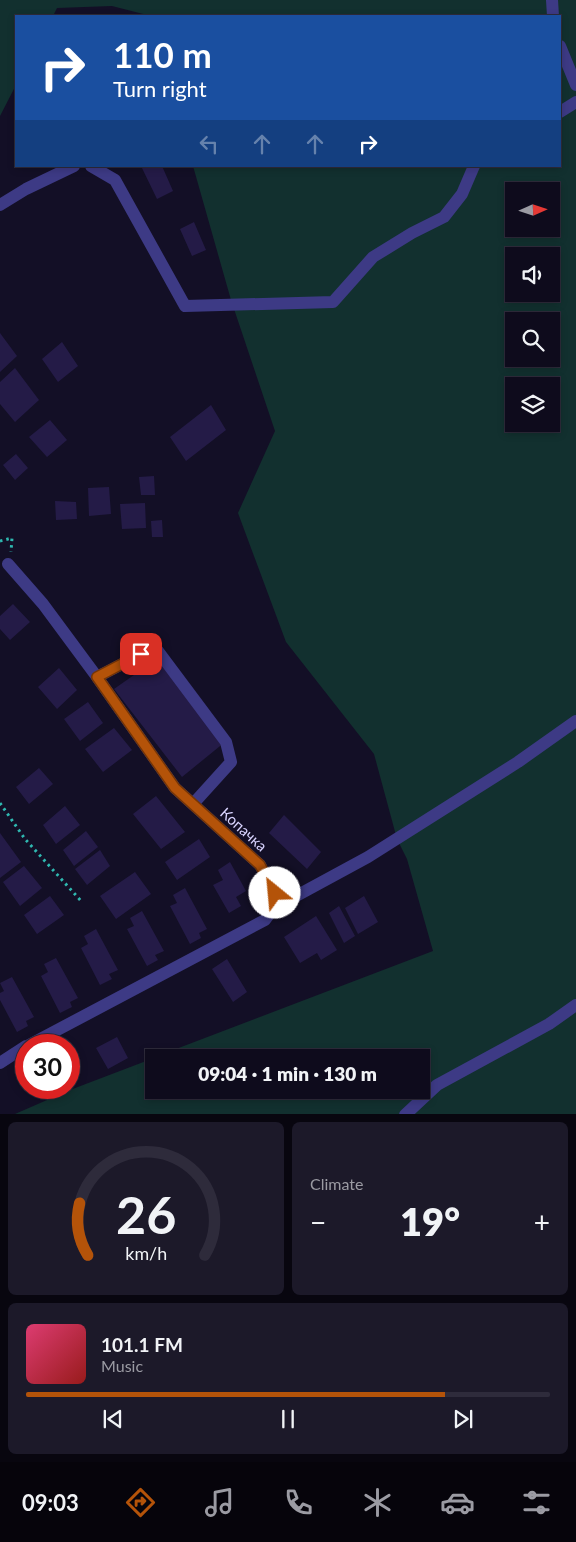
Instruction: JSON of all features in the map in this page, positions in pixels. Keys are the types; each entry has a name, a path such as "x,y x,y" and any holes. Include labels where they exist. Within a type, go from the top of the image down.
{"street":[{"path":"552,0 553,15"},
{"path":"561,48 576,85"},
{"path":"561,111 576,102"},
{"path":"0,206 26,189 72,167"},
{"path":"93,167 115,180 185,306 333,302 373,258 412,233 444,216 462,194 474,167"},
{"name":"Копачка","path":"8,564 43,604 175,788 260,865 275,893 274,908"},
{"path":"97,677 156,647 226,742 231,762 193,804"},
{"path":"50,1034 265,920 274,908 368,857 518,762 576,721"},
{"path":"405,1114 437,1085 549,1024 576,1005"},
{"path":"0,1063 15,1054"}],"path":[{"path":"0,803 24,838 82,902"}],"green space":[{"path":"0,0 576,0 576,1114 15,1114 49,1099 80,1099 80,1086 145,1061 145,1099 430,1099 430,1049 176,1049 433,951 407,859 397,839 374,754 286,642 238,513 275,431 231,300 193,167 561,167 561,15 147,15 112,6 57,8 54,15 15,15 15,87 0,116"}],"building":[{"path":"141,167 162,167 173,191 157,199"},
{"path":"194,222 206,250 192,256 180,229"},
{"path":"0,333 17,356 0,372"},
{"path":"62,342 78,366 58,382 42,359"},
{"path":"15,368 39,400 15,422 0,404 0,382"},
{"path":"211,405 226,430 186,461 170,437"},
{"path":"50,420 67,440 47,457 29,437"},
{"path":"16,454 28,468 15,480 3,465"},
{"path":"154,476 155,495 141,495 139,477"},
{"path":"109,487 111,514 89,516 88,488"},
{"path":"55,501 76,502 77,519 56,520"},
{"path":"145,503 146,528 122,529 120,504"},
{"path":"162,520 163,537 152,537 151,521"},
{"path":"13,604 30,622 10,640 0,629 0,616"},
{"path":"161,656 225,742 182,777 114,689"},
{"path":"59,668 77,690 57,709 38,687"},
{"path":"88,702 103,723 80,741 64,719"},
{"path":"114,728 132,750 103,772 85,749"},
{"path":"39,768 53,784 29,804 16,787"},
{"path":"156,796 185,832 161,849 133,814"},
{"path":"65,806 80,825 56,844 43,825"},
{"path":"284,815 321,852 307,869 269,833"},
{"path":"86,831 98,847 74,866 63,850"},
{"path":"0,833 21,862 0,878"},
{"path":"199,839 210,857 177,880 165,862"},
{"path":"100,850 110,866 87,885 75,869"},
{"path":"230,862 246,891 236,897 241,906 229,913 213,885 223,880 218,870"},
{"path":"24,866 42,888 20,906 3,882"},
{"path":"135,872 151,894 116,919 100,896"},
{"path":"185,888 207,929 199,933 201,938 190,944 170,906 177,903 173,895"},
{"path":"50,896 64,915 37,934 24,915"},
{"path":"364,896 378,922 358,934 345,908"},
{"path":"339,906 355,936 344,943 329,913"},
{"path":"142,911 164,951 155,955 158,960 147,966 127,929 134,926 130,918"},
{"path":"316,916 337,950 321,960 317,953 300,963 284,937"},
{"path":"96,929 118,970 109,974 112,979 100,985 81,948 88,944 84,936"},
{"path":"56,958 78,998 70,1002 72,1007 60,1013 41,976 48,972 44,964"},
{"path":"227,959 247,992 233,1002 212,969"},
{"path":"12,977 34,1017 26,1021 28,1026 17,1032 0,1000 0,993 4,991 0,983"},
{"path":"117,1037 128,1058 108,1069 96,1048"}],"route":[{"path":"141,654 97,677 175,788 260,865 275,893"}]}
